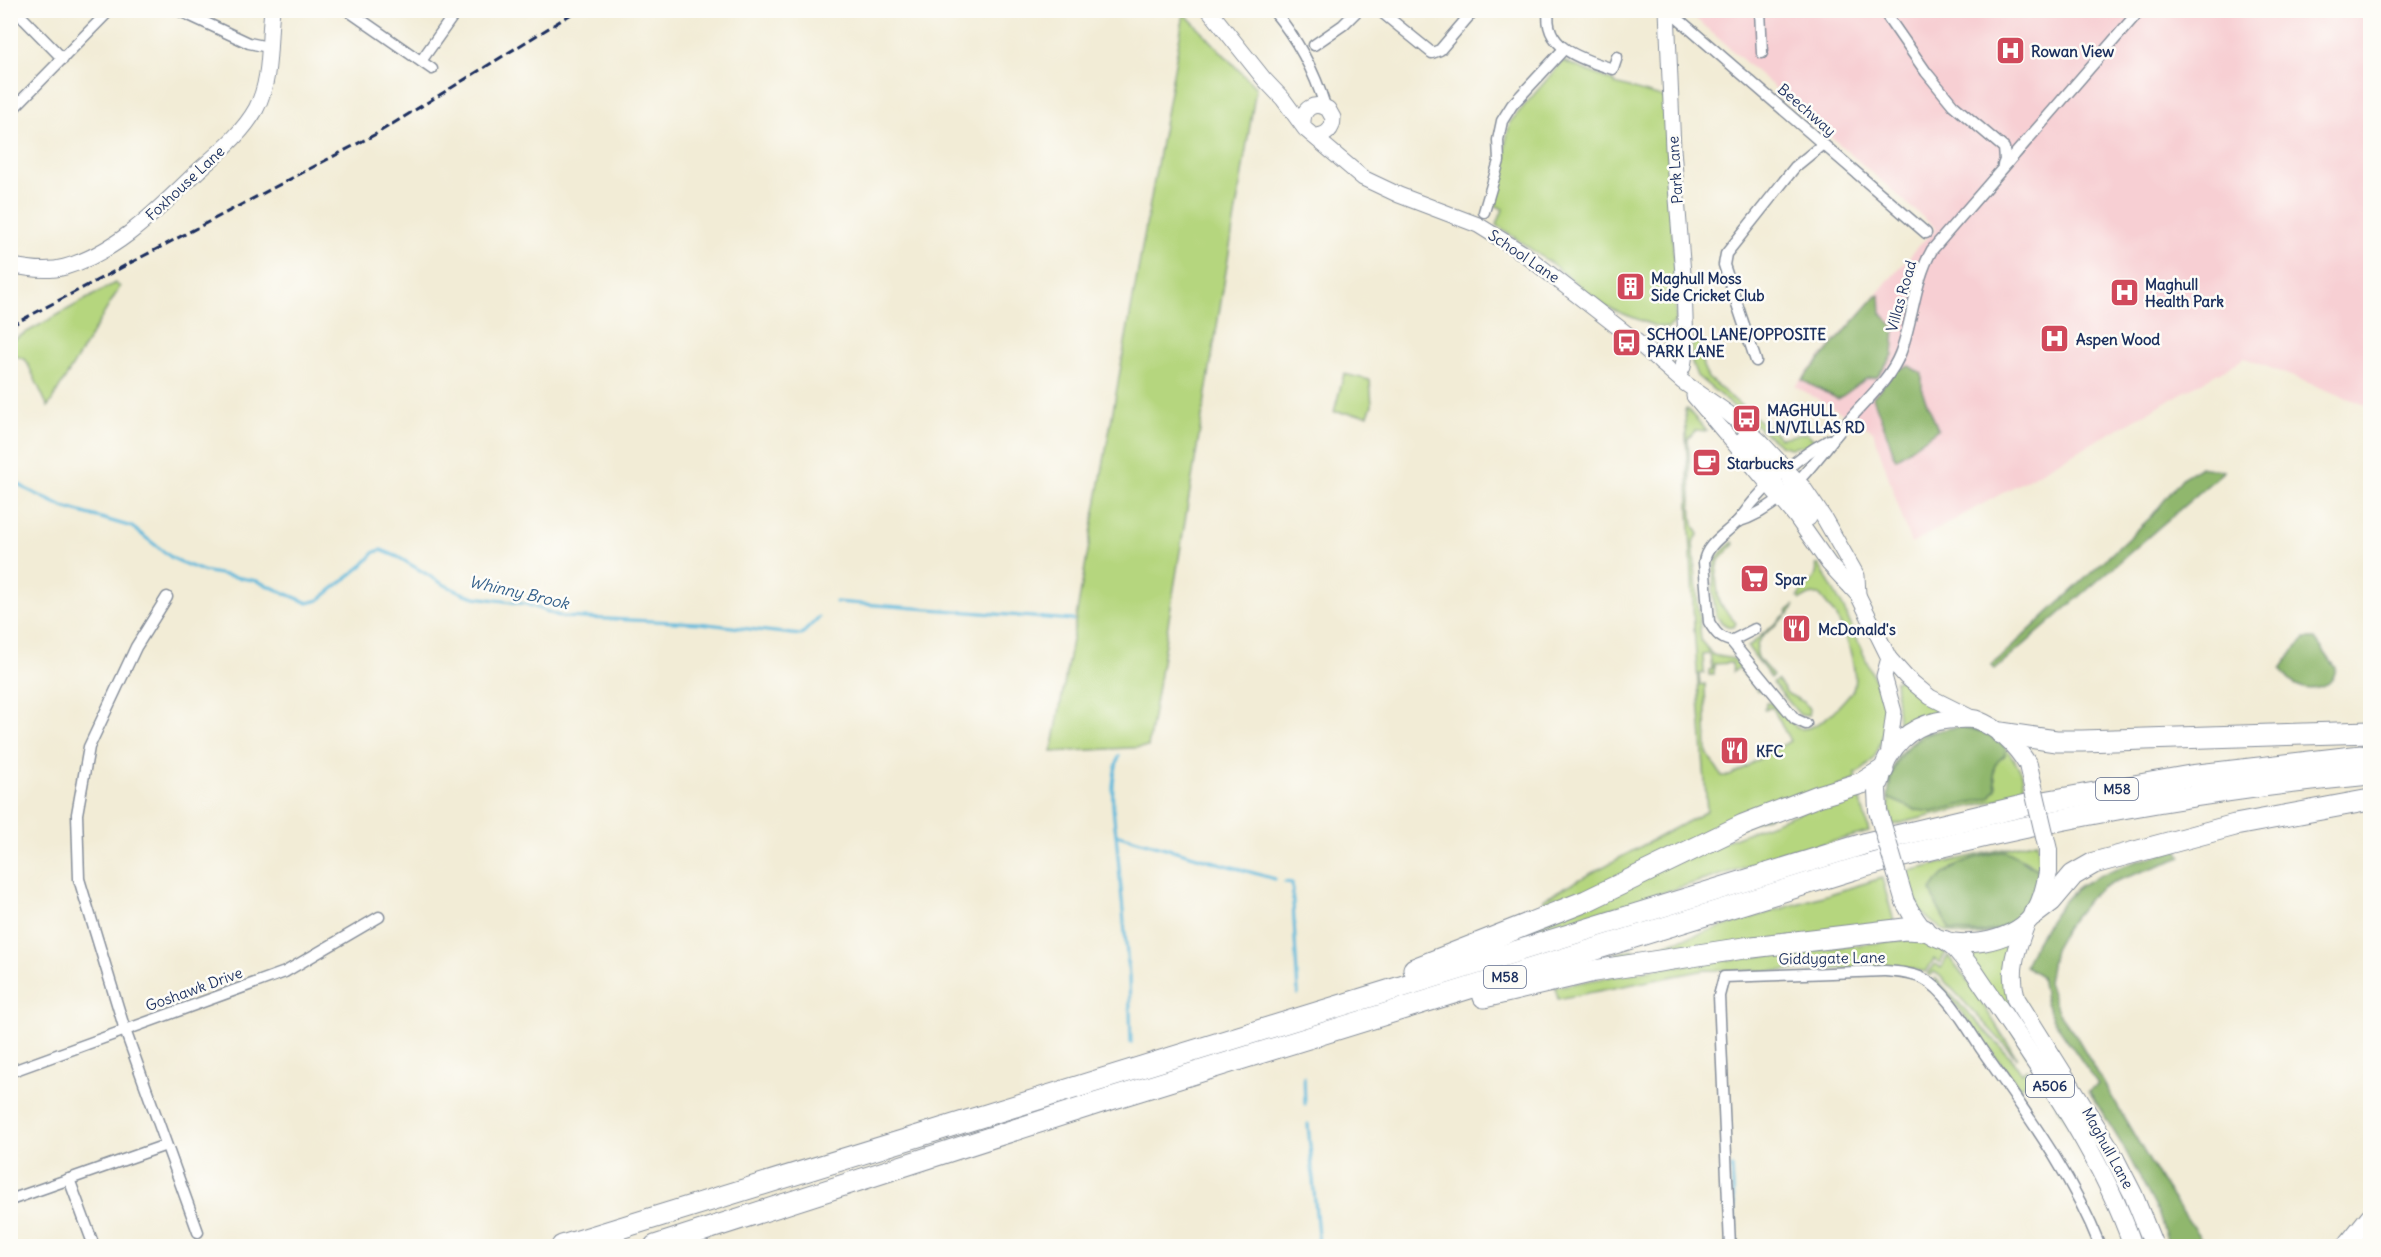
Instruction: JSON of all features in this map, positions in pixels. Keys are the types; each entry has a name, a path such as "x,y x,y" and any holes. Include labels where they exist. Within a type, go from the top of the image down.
{"highway":[{"path":"2001,733 2056,741 2082,741 2370,732"},
{"name":"M58","path":"562,1246 1867,843 2027,805 2190,776 2370,755"},
{"name":"M58","path":"1234,1037 1564,910 1743,825 1818,796 1862,783 1885,763"},
{"name":"M58","path":"655,1246 1098,1103 1775,893 1968,840 2066,818 2280,783 2370,774"},
{"path":"2030,918 2050,901 2073,875 2094,863 2235,825 2370,800"},
{"name":"M58","path":"1313,1037 1382,1024 1594,970 1744,948 1905,929 1924,930"}],"main road":[{"name":"A506","path":"1975,719 2001,733 2021,753 2028,765 2048,850 2048,872 2046,886 2030,918 2004,935 1984,942 1965,943 1945,940 1924,930 1905,902 1878,811 1877,790 1885,763 1903,738 1924,724 1939,720 1975,719"},
{"name":"Maghull Lane","path":"2030,918 2012,963 2016,999 2115,1156 2154,1246"},
{"name":"Maghull Lane","path":"1945,940 1960,953 1972,970 2077,1128 2112,1194 2133,1246"},
{"path":"2346,1246 2370,1216"}],"street":[{"path":"15,10 63,59"},
{"path":"10,112 110,10"},
{"path":"178,10 249,43 268,47"},
{"name":"Foxhouse Lane","path":"10,265 48,269 67,267 98,253 128,234 223,148 249,119 260,98 267,77 272,10"},
{"path":"421,61 457,10"},
{"name":"School Lane","path":"1209,10 1309,133 1363,178 1400,195 1462,218 1495,235 1562,282 1680,380 1772,483 1780,498 1858,595"},
{"path":"1273,10 1303,51 1317,79 1315,107 1303,114 1303,124"},
{"path":"1314,45 1343,25 1358,10"},
{"path":"1379,10 1432,53 1440,50 1474,10"},
{"path":"1549,10 1550,27 1564,49 1576,57 1613,69 1617,57"},
{"name":"Beechway","path":"1667,10 1926,233"},
{"name":"Park Lane","path":"1667,10 1673,149 1684,286 1686,347 1680,380"},
{"path":"1760,10 1762,53"},
{"path":"1883,10 1953,105 2004,148 2011,151 2019,149"},
{"name":"Villas Road","path":"1737,522 1755,517 1795,484 1895,365 1911,321 1926,261 1932,250 2140,10"},
{"path":"350,11 432,69"},
{"path":"1484,212 1499,161 1498,140 1502,121 1512,105 1564,49"},
{"name":"School Lane","path":"1283,99 1315,107 1333,118 1331,129 1346,162"},
{"path":"1315,136 1324,135 1331,129"},
{"path":"1756,361 1724,265 1726,254 1795,167 1823,144"},
{"path":"2000,171 2005,160 2004,148"},
{"path":"1661,363 1684,330"},
{"name":"School Lane","path":"1680,380 1728,413 1788,470 1795,484 1824,518 1857,576 1858,595"},
{"name":"School Lane","path":"1705,397 1770,466 1772,483"},
{"name":"Villas Road","path":"1737,522 1772,483 1811,450 1835,436"},
{"name":"School Lane","path":"1795,484 1796,501 1826,542 1839,574"},
{"path":"1737,522 1714,543 1705,555 1708,622 1720,637 1731,641 1796,719 1806,724"},
{"path":"1858,595 1889,658 1921,691 1975,719"},
{"path":"167,597 136,647 89,747 77,814 79,879 125,1030 198,1232"},
{"path":"1731,641 1755,629"},
{"path":"1885,763 1894,712 1884,676 1889,658"},
{"name":"Goshawk Drive","path":"10,1072 285,972 378,916"},
{"name":"Giddygate Lane","path":"1730,1246 1719,996 1724,977 1884,971 1901,972 1924,979 1936,988 1959,1017 2062,1168 2073,1186 2100,1246"},
{"path":"10,1200 166,1145"},
{"path":"69,1179 94,1246"}],"shaded area":[{"name":"Maghull Health Park","path":"2354,10 2370,20 2370,407 2245,358 1911,544 1873,431 1795,386 1935,228 1687,11"}],"green space":[{"path":"1184,13 1256,88 1148,747 1052,752"},
{"path":"1563,61 1615,82 1615,84 1665,98 1675,279 1669,282 1670,291 1675,295 1676,321 1668,328 1655,326 1606,307 1556,267 1497,225 1503,209 1495,205 1505,172 1506,141 1510,122"},
{"path":"115,283 120,287 48,407 26,360 11,354 11,341"},
{"path":"1877,295 1880,295 1881,313 1895,328 1893,355 1877,377 1866,379 1838,399 1802,380"},
{"path":"1698,338 1703,366 1708,378 1780,438 1807,433 1815,441 1805,448 1780,445 1697,376 1692,363 1692,339"},
{"path":"1909,366 1922,374 1922,391 1938,429 1896,459 1873,397 1897,369"},
{"path":"1344,374 1370,380 1372,405 1368,415 1334,412"},
{"path":"1687,409 1707,431 1696,430 1688,439 1692,517 1699,534 1693,542 1701,641 1713,655 1734,659 1760,690 1758,691 1739,668 1733,672 1732,663 1714,664 1714,675 1709,675 1709,670 1712,669 1710,654 1703,655 1704,673 1699,674 1700,685 1705,684 1707,753 1722,776 1730,776 1790,741 1772,707 1765,710 1766,703 1774,703 1797,728 1805,729 1828,716 1853,690 1854,675 1851,655 1837,619 1819,595 1809,595 1800,600 1798,597 1816,575 1816,565 1819,565 1843,607 1881,694 1884,716 1882,739 1872,760 1855,774 1857,779 1549,908 1543,899 1707,811 1694,627 1685,410"},
{"path":"2200,467 2224,471 1995,670 1991,666 2151,517 2183,477"},
{"path":"1733,542 1734,544 1719,560 1716,577 1719,603 1736,623 1734,627 1725,625 1718,618 1713,589 1716,560 1721,552"},
{"path":"1788,615 1763,636 1756,649 1759,659 1773,676 1771,678 1748,647"},
{"path":"2305,639 2315,639 2336,668 2330,682 2318,688 2311,689 2296,685 2281,669 2293,651"},
{"path":"1902,679 1946,711 1899,733 1895,681"},
{"path":"1777,680 1788,694 1804,702 1809,709 1808,716 1800,715 1773,683"},
{"path":"1973,726 2001,739 2021,771 2027,793 1892,825 1888,798 1916,810 1989,798 1996,789 1994,767 2005,755 1891,774 1889,784 1886,784 1898,755 1922,733"},
{"path":"1960,727 1984,732 2006,748 2005,755 1994,767 1996,789 1989,798 1933,812 1916,810 1888,798 1894,768 1908,746 1930,733"},
{"path":"1858,790 1869,832 1801,850 1484,948 1687,856"},
{"path":"2037,841 2040,870 2015,856 1997,854 1970,860 1952,867 1936,904 1950,930 1975,933 1987,932 2007,924 2033,898 2019,918 2009,925 1985,934 1960,935 1940,928 1918,909 1920,907 1913,896 1905,872"},
{"path":"2178,849 2182,857 2111,883 2094,893 2067,926 2054,949 2048,982 2058,1012 2078,1039 2161,1181 2206,1246 2169,1246 2158,1212 2124,1148 2089,1091 2098,1084 2052,1018 2045,1000 2041,976 2025,966 2049,921 2075,890 2106,873"},
{"path":"2005,851 2040,870 2033,898 2027,909 2009,924 1998,929 1974,932 1950,930 1931,890 1946,873 1963,862"},
{"path":"1882,878 1895,925 1553,974 1633,949 1636,953"},
{"path":"1900,940 1920,940 1946,953 1940,963 1934,959 1926,972 1899,967 1770,971 1705,970 1558,999 1555,987 1659,968"},
{"path":"2012,940 2006,968 2104,1150 2148,1246 2139,1246 1966,950"},
{"path":"1948,956 1970,984 2017,1058 1939,975 1934,972 1930,976 1928,974 1935,964 1941,968"},
{"path":"1935,978 2014,1061 2021,1072 2026,1069 2033,1077 2020,1089 1949,996 1934,980"}],"waterway":[{"name":"Whinny Brook","path":"10,478 26,489 63,507 132,527 172,558 185,564 203,571 257,581 308,603 319,600 363,565 375,552 381,550 462,593 526,604 562,617 699,623 801,635 819,617"},
{"path":"836,602 1073,620"},
{"path":"1116,834 1113,794 1114,775 1119,756"},
{"path":"1131,1043 1129,977 1116,834 1275,879"},
{"path":"1285,882 1292,883 1298,994"},
{"path":"1304,1077 1305,1104"},
{"path":"1308,1124 1319,1246"},
{"path":"1732,1167 1736,1246"}],"railway":[{"path":"10,326 376,134 578,10"}],"place":[{"name":"Rowan View","path":"2010,51"},
{"name":"Maghull Moss Side Cricket Club","path":"1630,287"},
{"name":"Maghull Health Park","path":"2124,293"},
{"name":"Aspen Wood","path":"2055,339"},
{"name":"SCHOOL LANE/OPPOSITE PARK LANE","path":"1626,343"},
{"name":"MAGHULL LN/VILLAS RD","path":"1746,419"},
{"name":"Starbucks","path":"1706,463"},
{"name":"Spar","path":"1754,579"},
{"name":"McDonald's","path":"1797,629"},
{"name":"KFC","path":"1735,751"}]}
